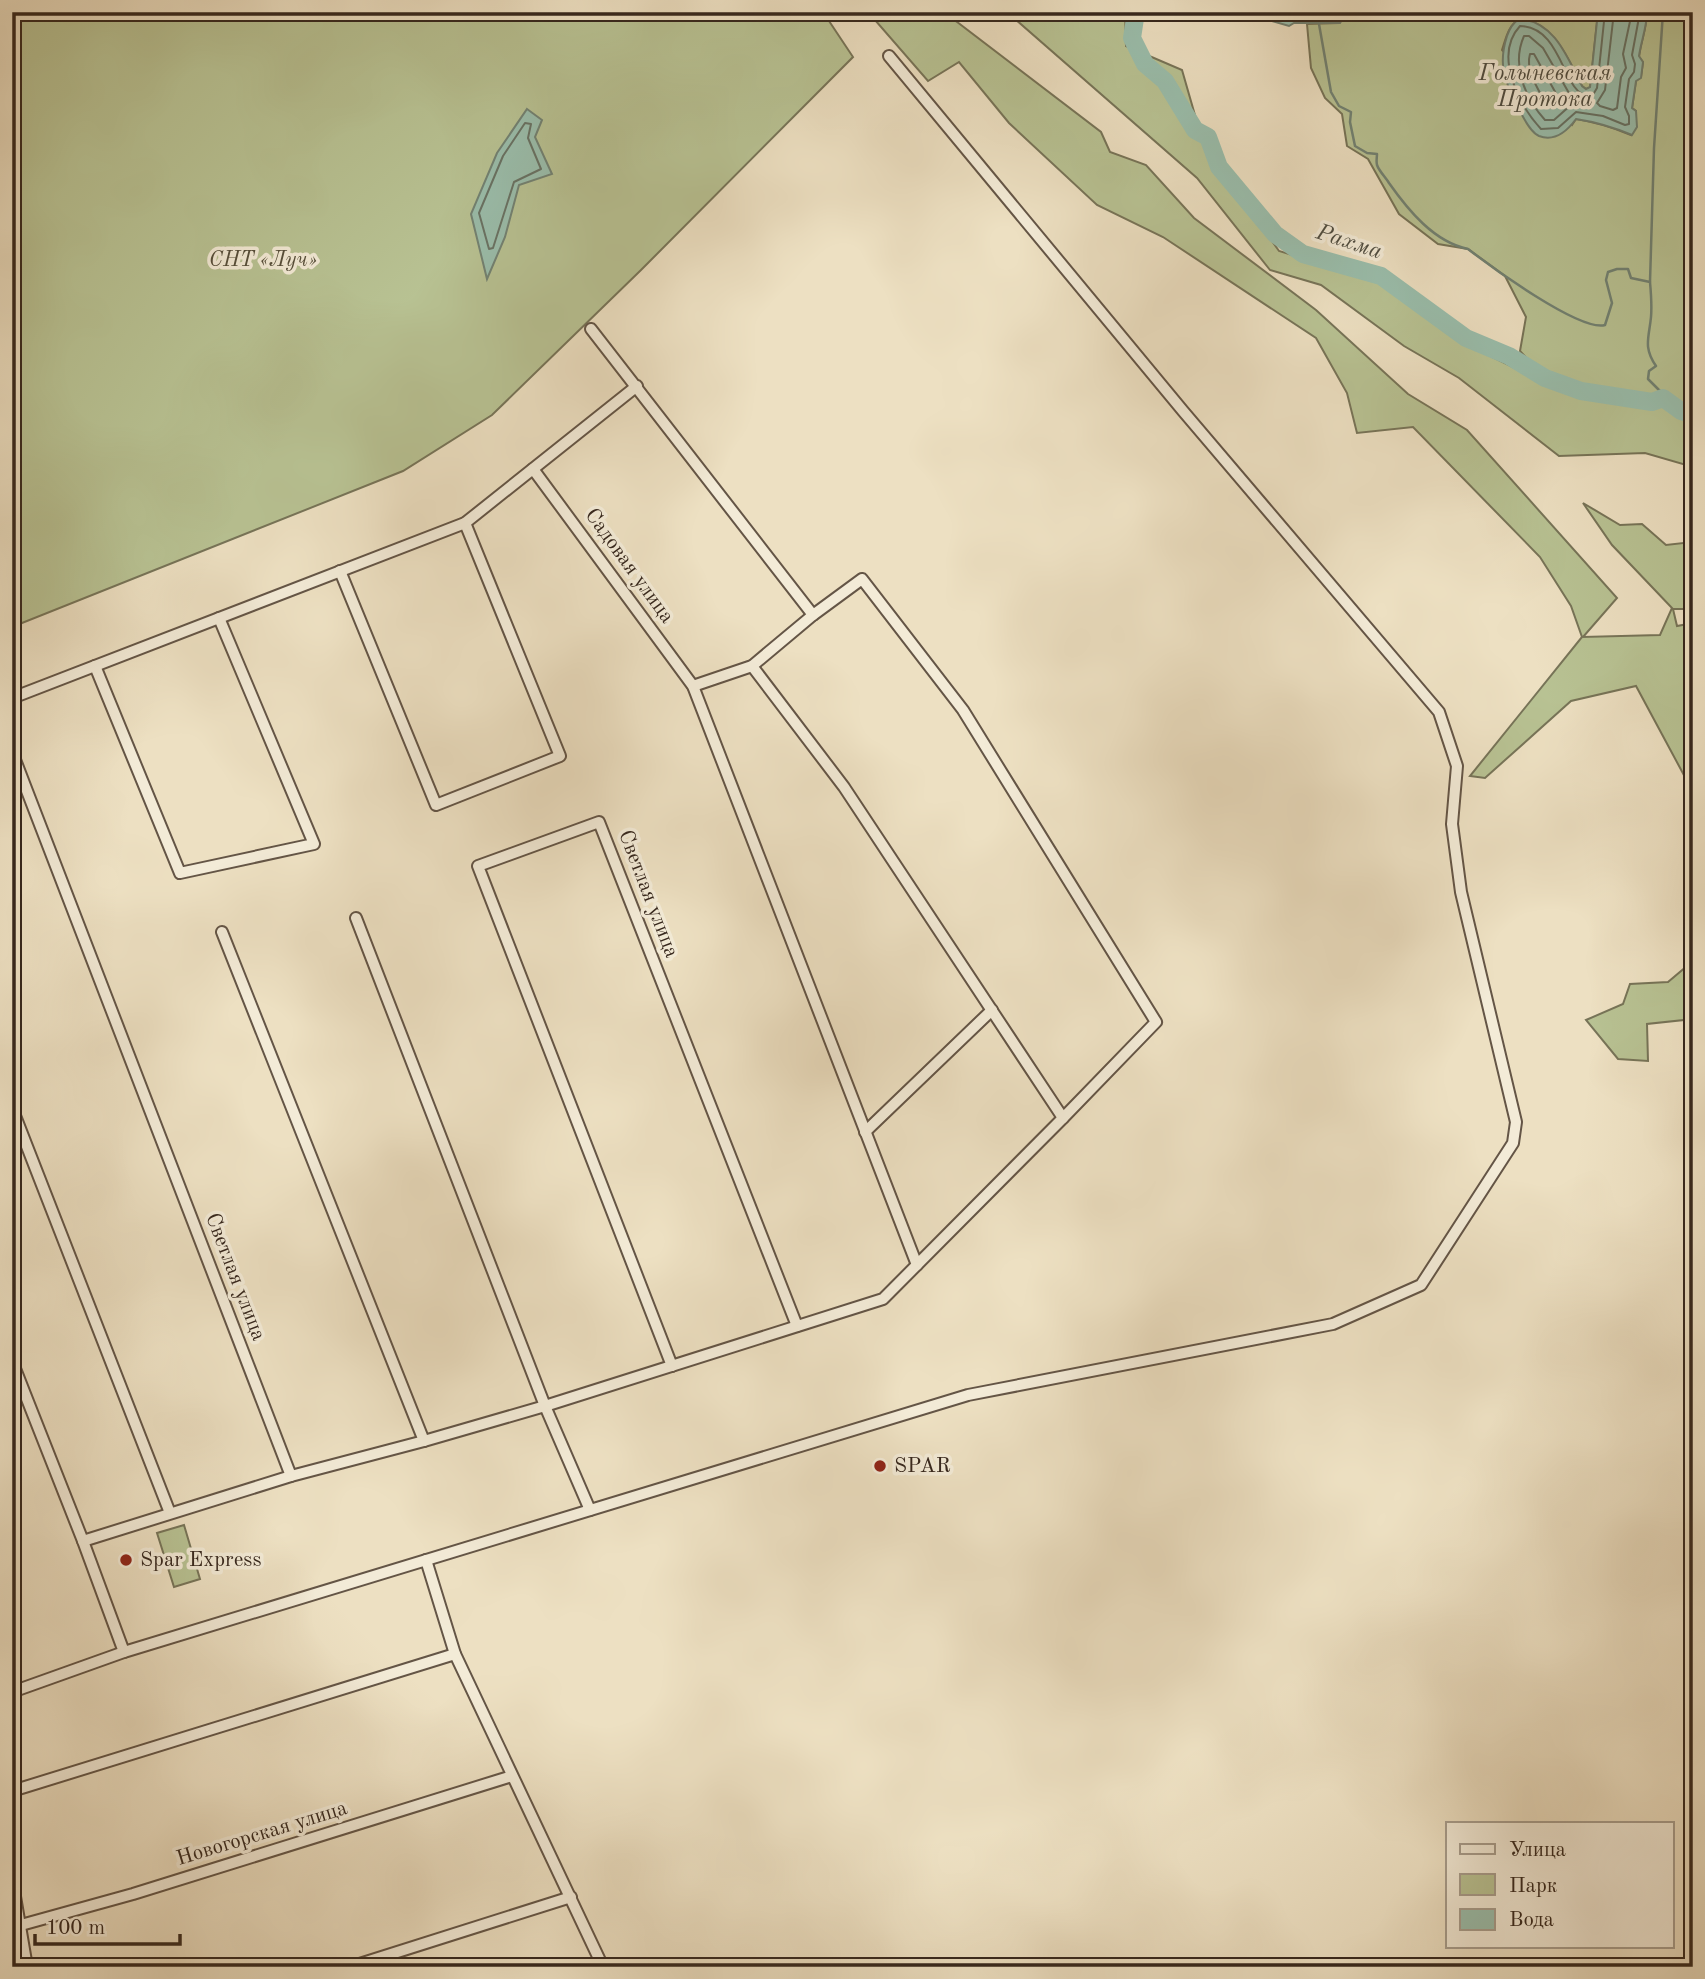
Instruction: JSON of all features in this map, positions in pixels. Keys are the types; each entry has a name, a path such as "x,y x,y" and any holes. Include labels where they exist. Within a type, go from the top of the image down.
{"street":[{"path":"12,1692 124,1652 986,1390 1332,1324 1421,1285 1513,1143 1516,1122 1461,892 1452,824 1457,766 1439,712 1183,411 889,56"},
{"path":"591,328 813,615"},
{"path":"12,698 465,523 637,386"},
{"name":"Садовая улица","path":"533,469 693,686"},
{"path":"341,571 436,805 560,756 465,523"},
{"path":"83,1541 291,1476 545,1406 883,1300 1156,1022 963,710 862,579 813,615 752,666 693,686 917,1265"},
{"path":"96,666 180,873 314,844 219,618"},
{"path":"752,666 844,786 1063,1118"},
{"name":"Светлая улица","path":"12,752 291,1476"},
{"name":"Светлая улица","path":"672,1366 478,866 599,822 797,1326"},
{"path":"356,918 545,1406 590,1510"},
{"path":"222,932 425,1441"},
{"path":"865,1132 992,1010"},
{"path":"12,1108 170,1513"},
{"path":"12,1361 124,1652"},
{"path":"426,1560 455,1654 603,1967"},
{"path":"12,1791 455,1654"},
{"name":"Новогорская улица","path":"21,1925 146,1890 512,1776"},
{"path":"12,1879 27,1967"},
{"path":"350,1967 571,1897"}],"green space":[{"name":"СНТ «Луч»","path":"12,12 823,12 853,57 492,415 403,471 12,627"},
{"path":"868,12 944,12 1101,132 1110,152 1146,165 1194,218 1316,310 1408,394 1467,430 1617,598 1583,637 1660,635 1672,608 1612,545 1583,503 1620,525 1642,524 1666,545 1692,542 1693,609 1673,609 1677,626 1693,623 1693,792 1636,686 1571,701 1485,778 1470,776 1582,637 1571,606 1540,557 1413,427 1357,433 1347,393 1316,338 1163,237 1097,205 1009,123 959,62 928,81"},
{"path":"1007,12 1125,12 1126,46 1182,70 1203,143 1279,251 1381,282 1476,349 1549,385 1577,390 1545,378 1520,351 1526,317 1505,276 1468,249 1438,244 1399,214 1368,159 1347,146 1342,114 1325,98 1311,68 1307,24 1339,23 1347,12 1598,12 1590,88 1582,86 1565,53 1551,34 1531,21 1519,19 1512,25 1502,50 1572,125 1576,119 1583,120 1631,135 1636,111 1632,108 1636,81 1641,77 1643,62 1639,57 1647,12 1693,12 1693,415 1681,411 1663,398 1652,402 1593,393 1665,407 1693,420 1693,467 1645,453 1559,456 1459,378 1404,346 1321,285 1270,270 1197,178"},
{"path":"1693,961 1693,1019 1647,1024 1648,1061 1618,1059 1586,1020 1623,1004 1630,984 1668,982"},
{"path":"184,1525 200,1579 174,1587 157,1533"}],"water":[{"path":"1255,12 1347,12 1340,23 1294,23 1289,26 1272,21 1258,21"},
{"name":"Голыневская Протока","path":"1598,12 1647,12 1639,56 1643,62 1641,78 1636,81 1632,108 1636,111 1637,127 1632,135 1576,119 1556,136 1539,136 1530,128 1519,110 1504,74 1504,47 1509,31 1519,19 1542,27 1559,43 1586,89 1590,87"},
{"path":"527,109 542,120 535,137 552,174 519,185 505,237 487,279 471,214 497,153"}],"waterway":[{"name":"Рахма","path":"1136,12 1132,38 1145,64 1165,81 1195,130 1208,137 1219,167 1275,234 1303,254 1381,276 1466,338 1509,356 1545,378 1581,391 1652,402 1663,398 1681,411 1693,415"},
{"path":"1650,282 1654,148 1663,12"},
{"path":"1319,24 1331,92 1339,106 1351,112 1350,122 1355,146 1367,153 1377,154 1377,165 1396,193 1413,214 1433,232 1444,240 1468,249 1556,309 1593,324 1605,325 1612,303 1606,280 1608,272 1628,269 1631,278 1650,282 1648,348 1656,366 1649,371 1648,379 1662,393 1663,398"}],"place":[{"name":"SPAR","path":"880,1466"},
{"name":"Spar Express","path":"126,1560"}]}
